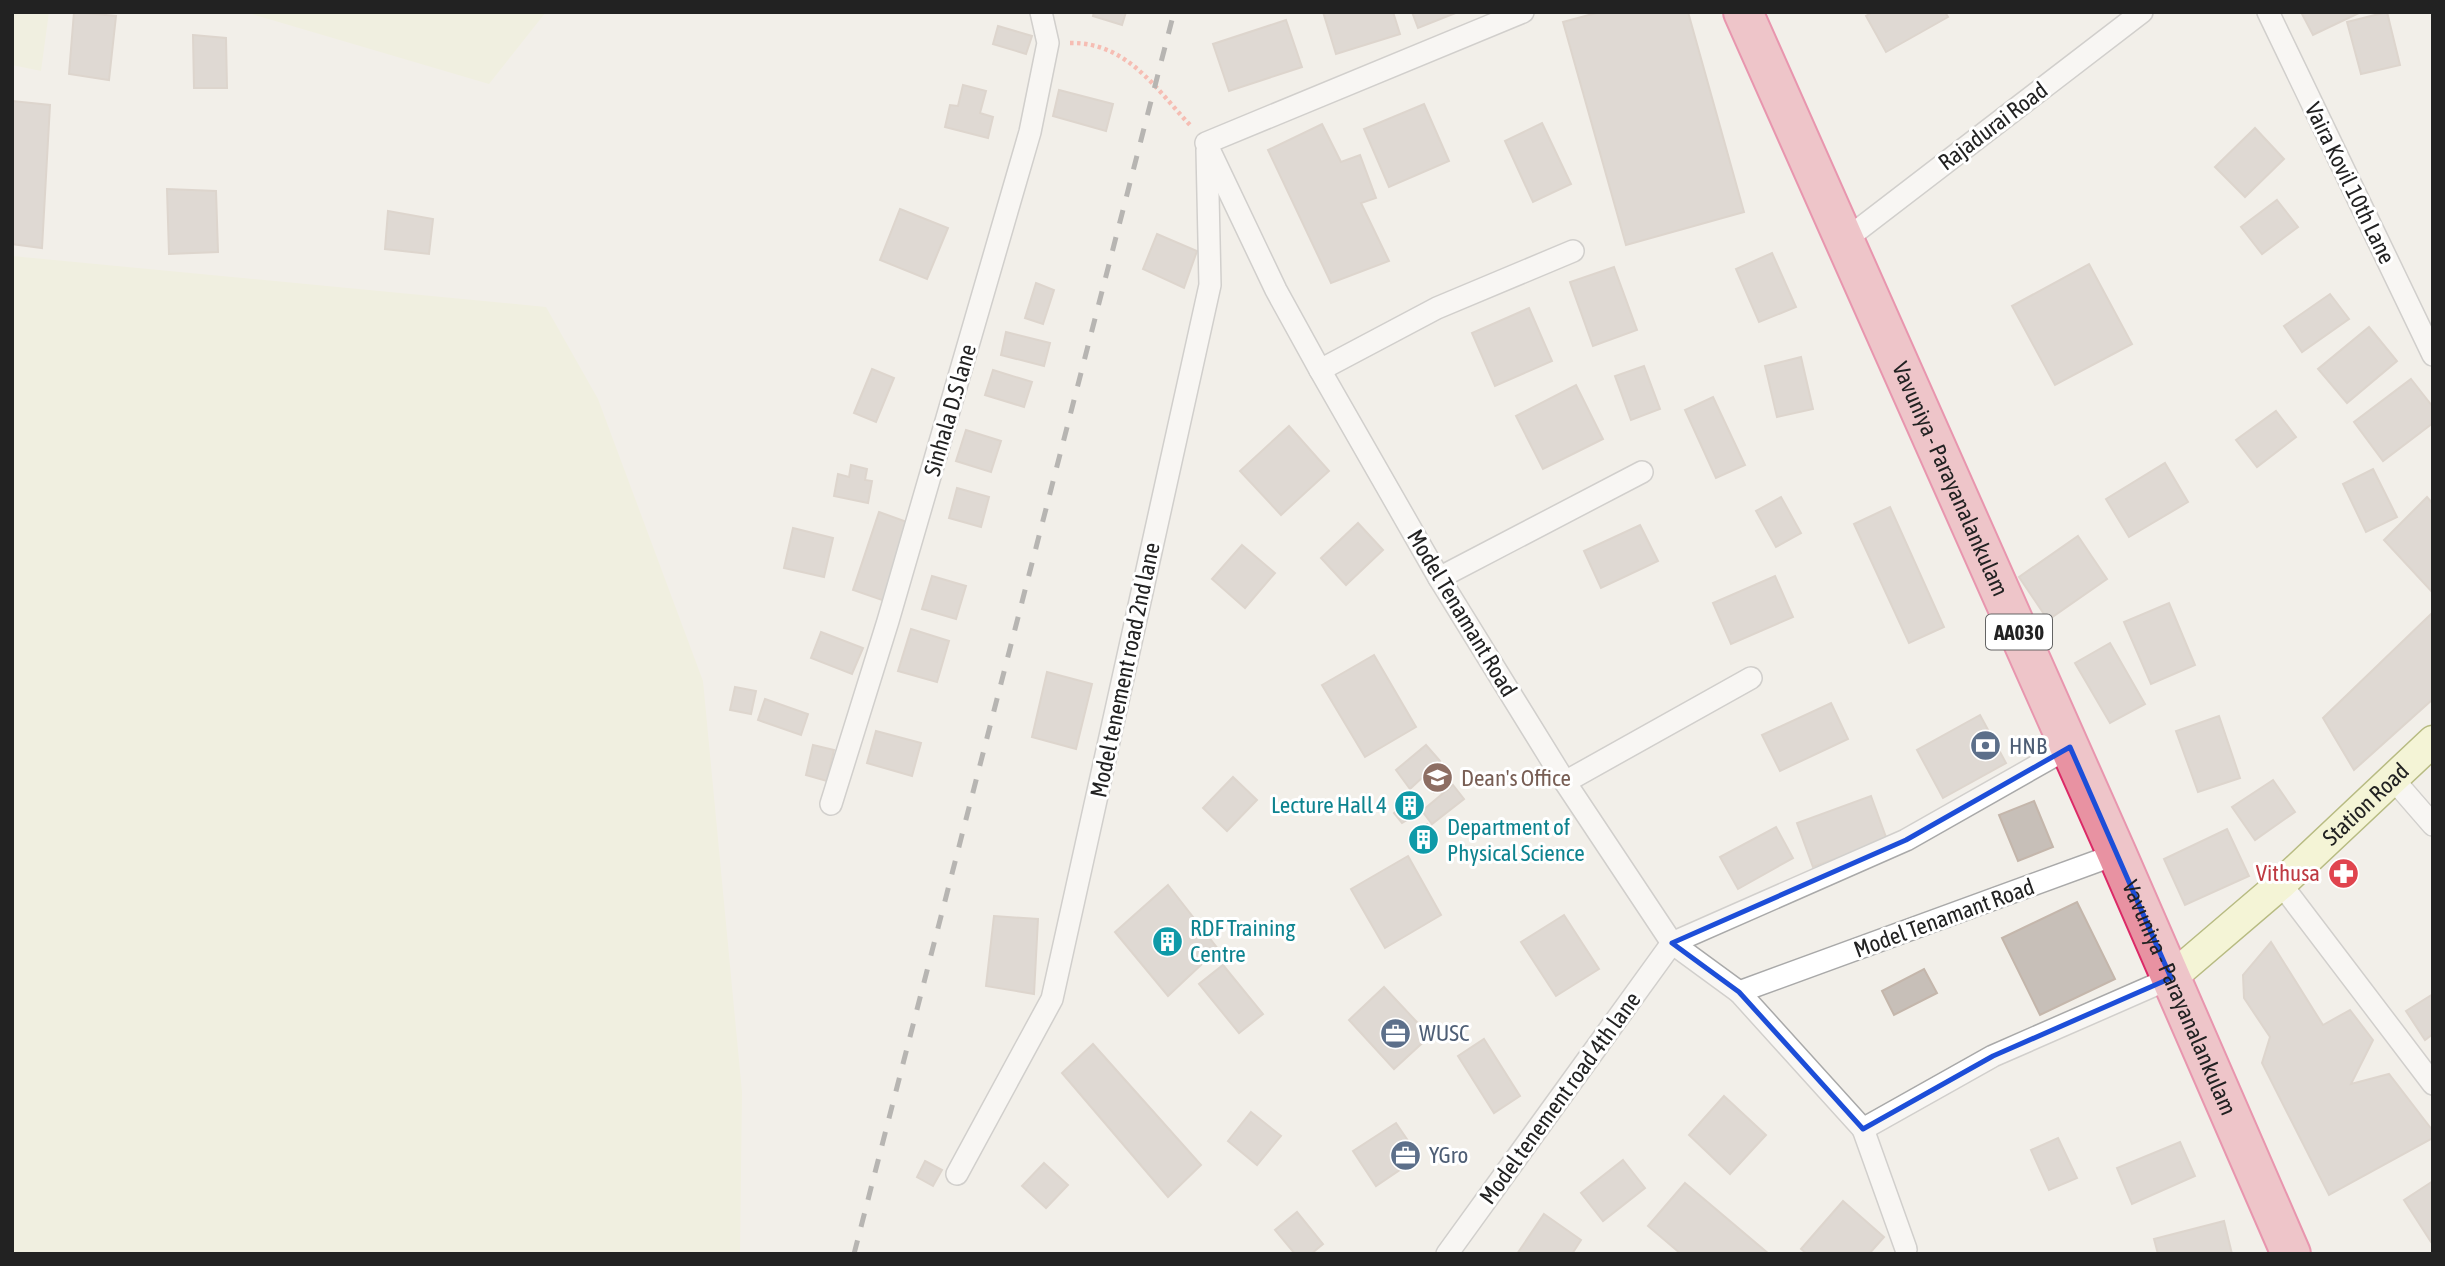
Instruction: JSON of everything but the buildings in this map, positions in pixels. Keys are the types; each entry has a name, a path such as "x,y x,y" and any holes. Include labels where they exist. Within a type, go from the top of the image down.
{"highway":[{"name":"Vavuniya - Parayanalankulam","path":"1743,12 2118,854 2291,1254"}],"main road":[{"name":"Station Road","path":"2171,978 2281,884 2433,741"}],"street":[{"name":"Sinhala D.S lane","path":"831,804 888,621 1023,159 1048,43 1041,12"},
{"path":"1206,142 1523,12"},
{"name":"Rajadurai Road","path":"1845,240 2142,12"},
{"name":"Vaira Kovil 10th Lane","path":"2268,12 2433,355"},
{"name":"Model Tenamant Road","path":"1206,142 1276,290 1440,578 1565,782 1672,943 1739,992 2118,854"},
{"name":"Model tenement road 2nd lane","path":"957,1174 1052,999 1210,285 1206,142"},
{"path":"1320,370 1437,308 1573,251"},
{"path":"1440,578 1642,472"},
{"path":"1565,782 1751,678"},
{"path":"1672,943 1906,840 2070,747"},
{"path":"2393,779 2433,825"},
{"path":"2281,884 2433,1084"},
{"name":"Model tenement road 4th lane","path":"1447,1254 1672,943"},
{"path":"1863,1129 1993,1056 2171,978"},
{"path":"1739,992 1863,1129 1906,1249"}],"path":[{"path":"1048,43 1083,43 1124,57 1155,83 1206,142"}],"highlighted area":[{"path":"2070,747 2171,978 1993,1056 1863,1129 1739,992 1672,943 1906,840"}],"green space":[{"path":"12,12 49,12 41,71 12,65"},
{"path":"245,12 546,12 489,84"},
{"path":"12,256 546,307 598,399 703,681 742,1092 740,1254 12,1254"}],"railway":[{"path":"854,1254 1174,12"}],"place":[{"name":"HNB","path":"1986,746"},
{"name":"Dean's Office","path":"1438,778"},
{"name":"Lecture Hall 4","path":"1410,805"},
{"name":"Department of Physical Science","path":"1424,840"},
{"name":"Vithusa","path":"2343,873"},
{"name":"RDF Training Centre","path":"1167,941"},
{"name":"WUSC","path":"1396,1033"},
{"name":"YGro","path":"1406,1155"}]}
